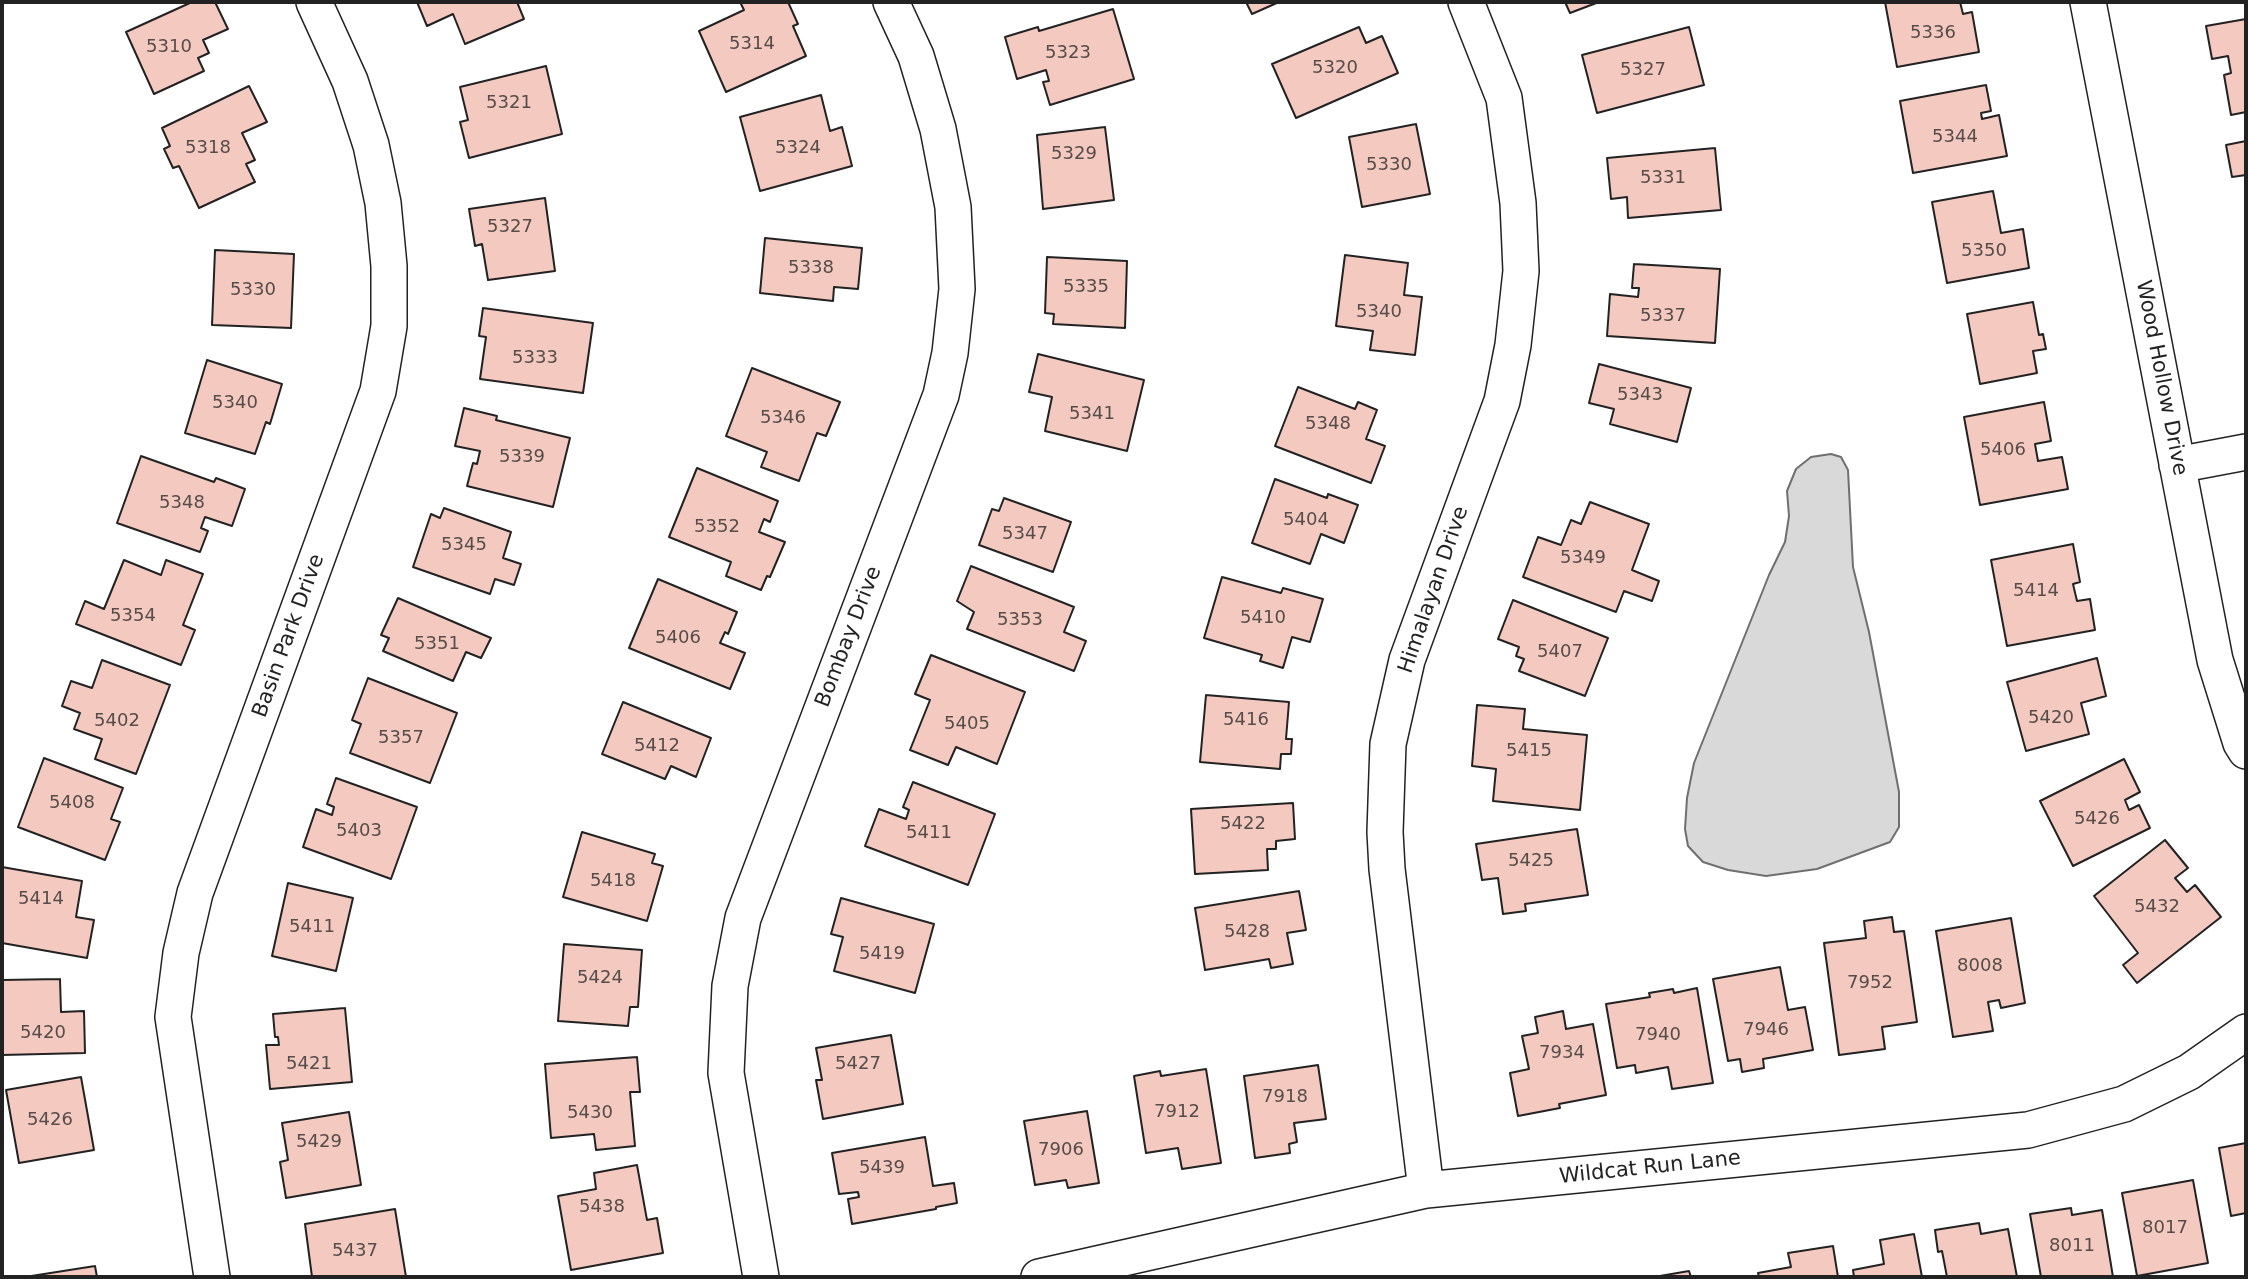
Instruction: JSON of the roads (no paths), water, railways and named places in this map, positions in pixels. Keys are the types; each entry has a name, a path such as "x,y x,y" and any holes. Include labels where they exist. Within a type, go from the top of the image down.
{"street":[{"name":"Basin Park Drive","path":"212,1277 173,1017 181,953 195,893 378,391 389,326 389,266 383,203 371,145 350,81 314,2"},
{"name":"Bombay Drive","path":"761,1277 726,1073 730,986 743,918 941,396 950,353 957,289 951,194 938,129 916,56 891,2"},
{"name":"Himalayan Drive","path":"1426,1190 1387,869 1385,832 1388,744 1407,660 1502,401 1513,345 1521,271 1518,203 1504,98 1465,2"},
{"name":"Wood Hollow Drive","path":"2088,2 2215,660 2241,743 2246,751"},
{"path":"2177,465 2246,452"},
{"name":"Wildcat Run Lane","path":"1039,1277 1426,1190 2028,1130 2124,1104 2189,1072 2246,1032"}]}
